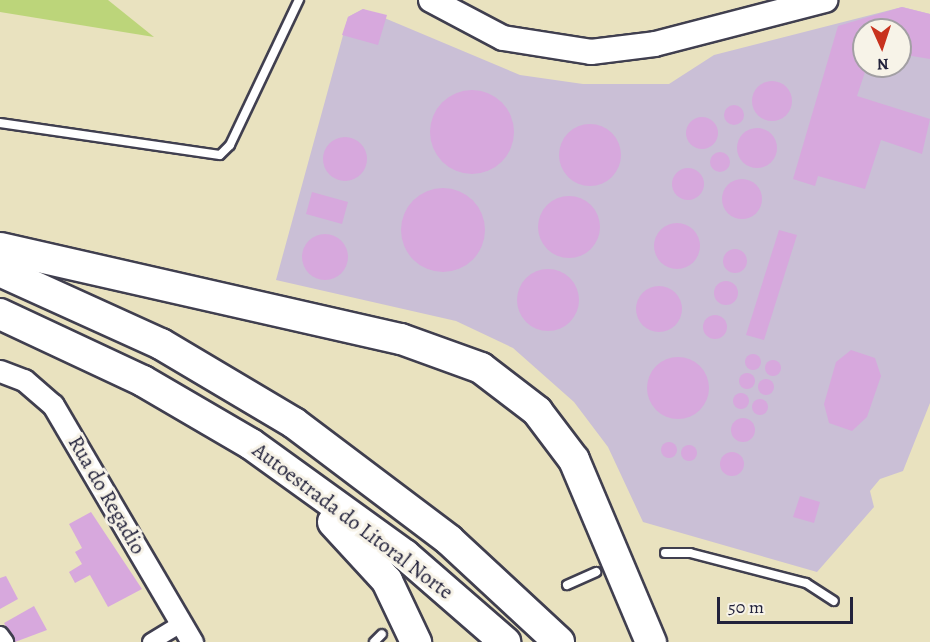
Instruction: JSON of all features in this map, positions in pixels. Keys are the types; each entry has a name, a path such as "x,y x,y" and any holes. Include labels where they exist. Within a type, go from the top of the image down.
{"highway":[{"path":"0,248 401,339 481,368 537,411 574,460 651,642"},
{"name":"Autoestrada do Litoral Norte","path":"0,271 160,344 294,423 449,540 559,642"},
{"name":"Autoestrada do Litoral Norte","path":"0,314 143,381 310,484 405,555 505,642"},
{"path":"310,484 308,503 377,566 406,613 416,642"}],"main road":[{"path":"431,0 503,39 591,52 655,44 825,0"}],"street":[{"name":"Rua do Regadio","path":"0,371 24,380 53,405 186,633"},
{"path":"151,642 186,633"},
{"path":"0,635 5,642"}],"lane":[{"path":"0,123 220,154 230,145 299,1"},
{"path":"665,553 690,553 806,583 834,601"},
{"path":"567,585 596,572"},
{"path":"374,642 382,634"}],"shaded area":[{"path":"902,7 930,14 930,403 903,471 880,479 870,491 874,507 817,572 643,522 608,447 574,402 513,348 456,321 276,280 348,17 363,9 520,75 583,84 669,84 714,55 852,20 852,78 912,78 912,18 859,18"}],"green space":[{"path":"0,0 108,0 154,37 0,12"}],"building":[{"path":"902,7 930,14 930,59 912,56 912,18 865,18"},
{"path":"363,9 387,15 378,45 342,35 348,17"},
{"path":"852,22 852,78 863,78 857,96 930,119 922,154 881,140 865,189 818,176 815,186 793,179 838,26"},
{"path":"772,81 786,87 792,101 786,115 772,121 758,115 752,101 758,87"},
{"path":"472,90 488,93 502,102 511,116 514,132 511,148 502,162 488,171 472,174 456,171 442,162 433,148 430,132 433,116 442,102 456,93"},
{"path":"734,105 741,108 744,115 741,122 734,125 727,122 724,115 727,108"},
{"path":"702,117 714,121 718,133 714,145 702,149 690,145 686,133 690,121"},
{"path":"590,124 602,126 612,133 619,143 621,155 619,167 612,177 602,184 590,186 578,184 568,177 561,167 559,155 561,143 568,133 578,126"},
{"path":"757,128 771,134 777,148 771,162 757,168 743,162 737,148 743,134"},
{"path":"345,137 354,138 361,143 366,150 366,168 361,175 354,180 345,181 336,180 329,175 324,168 323,159 324,150 329,143 336,138"},
{"path":"720,152 727,155 730,162 727,169 720,172 713,169 710,162 713,155"},
{"path":"688,168 700,172 704,184 700,196 688,200 676,196 672,184 676,172"},
{"path":"742,179 756,185 762,199 756,213 742,219 728,213 722,199 728,185"},
{"path":"443,188 459,191 473,200 482,214 485,230 482,246 473,260 459,269 443,272 427,269 413,260 404,246 401,230 404,214 413,200 427,191"},
{"path":"312,192 348,202 342,224 306,214"},
{"path":"569,196 581,198 591,205 598,215 600,227 598,239 591,249 581,256 569,258 557,256 547,249 540,239 538,227 540,215 547,205 557,198"},
{"path":"677,223 693,230 700,246 693,262 677,269 661,262 654,246 661,230"},
{"path":"779,230 797,235 764,340 746,335"},
{"path":"325,234 341,241 348,257 341,273 325,280 309,273 302,257 309,241"},
{"path":"735,249 744,252 747,261 744,270 735,273 726,270 723,261 726,252"},
{"path":"548,269 560,271 570,278 577,288 579,300 577,312 570,322 560,329 548,331 536,329 526,322 519,312 517,300 519,288 526,278 536,271"},
{"path":"726,281 735,284 738,293 735,302 726,305 717,302 714,293 717,284"},
{"path":"659,286 675,293 682,309 675,325 659,332 643,325 636,309 643,293"},
{"path":"715,315 724,318 727,327 724,336 715,339 706,336 703,327 706,318"},
{"path":"851,350 875,358 881,376 867,417 852,431 829,423 824,404 836,362"},
{"path":"753,354 761,362 753,370 745,362"},
{"path":"678,357 690,359 700,366 707,376 709,388 707,400 700,410 690,417 678,419 666,417 656,410 649,400 647,388 649,376 656,366 666,359"},
{"path":"773,360 781,368 773,376 765,368"},
{"path":"747,373 755,381 747,389 739,381"},
{"path":"766,379 774,387 766,395 758,387"},
{"path":"741,393 749,401 741,409 733,401"},
{"path":"760,399 768,407 760,415 752,407"},
{"path":"743,418 752,421 755,430 752,439 743,442 734,439 731,430 734,421"},
{"path":"669,442 677,450 669,458 661,450"},
{"path":"689,445 697,453 689,461 681,453"},
{"path":"732,452 741,455 744,464 741,473 732,476 723,473 720,464 723,455"},
{"path":"800,496 820,502 814,523 793,517"},
{"path":"91,512 142,589 108,607 90,575 75,583 69,572 82,564 75,552 82,548 69,524"},
{"path":"6,576 18,599 0,609 0,578"},
{"path":"34,606 47,630 15,642 4,623"}]}
